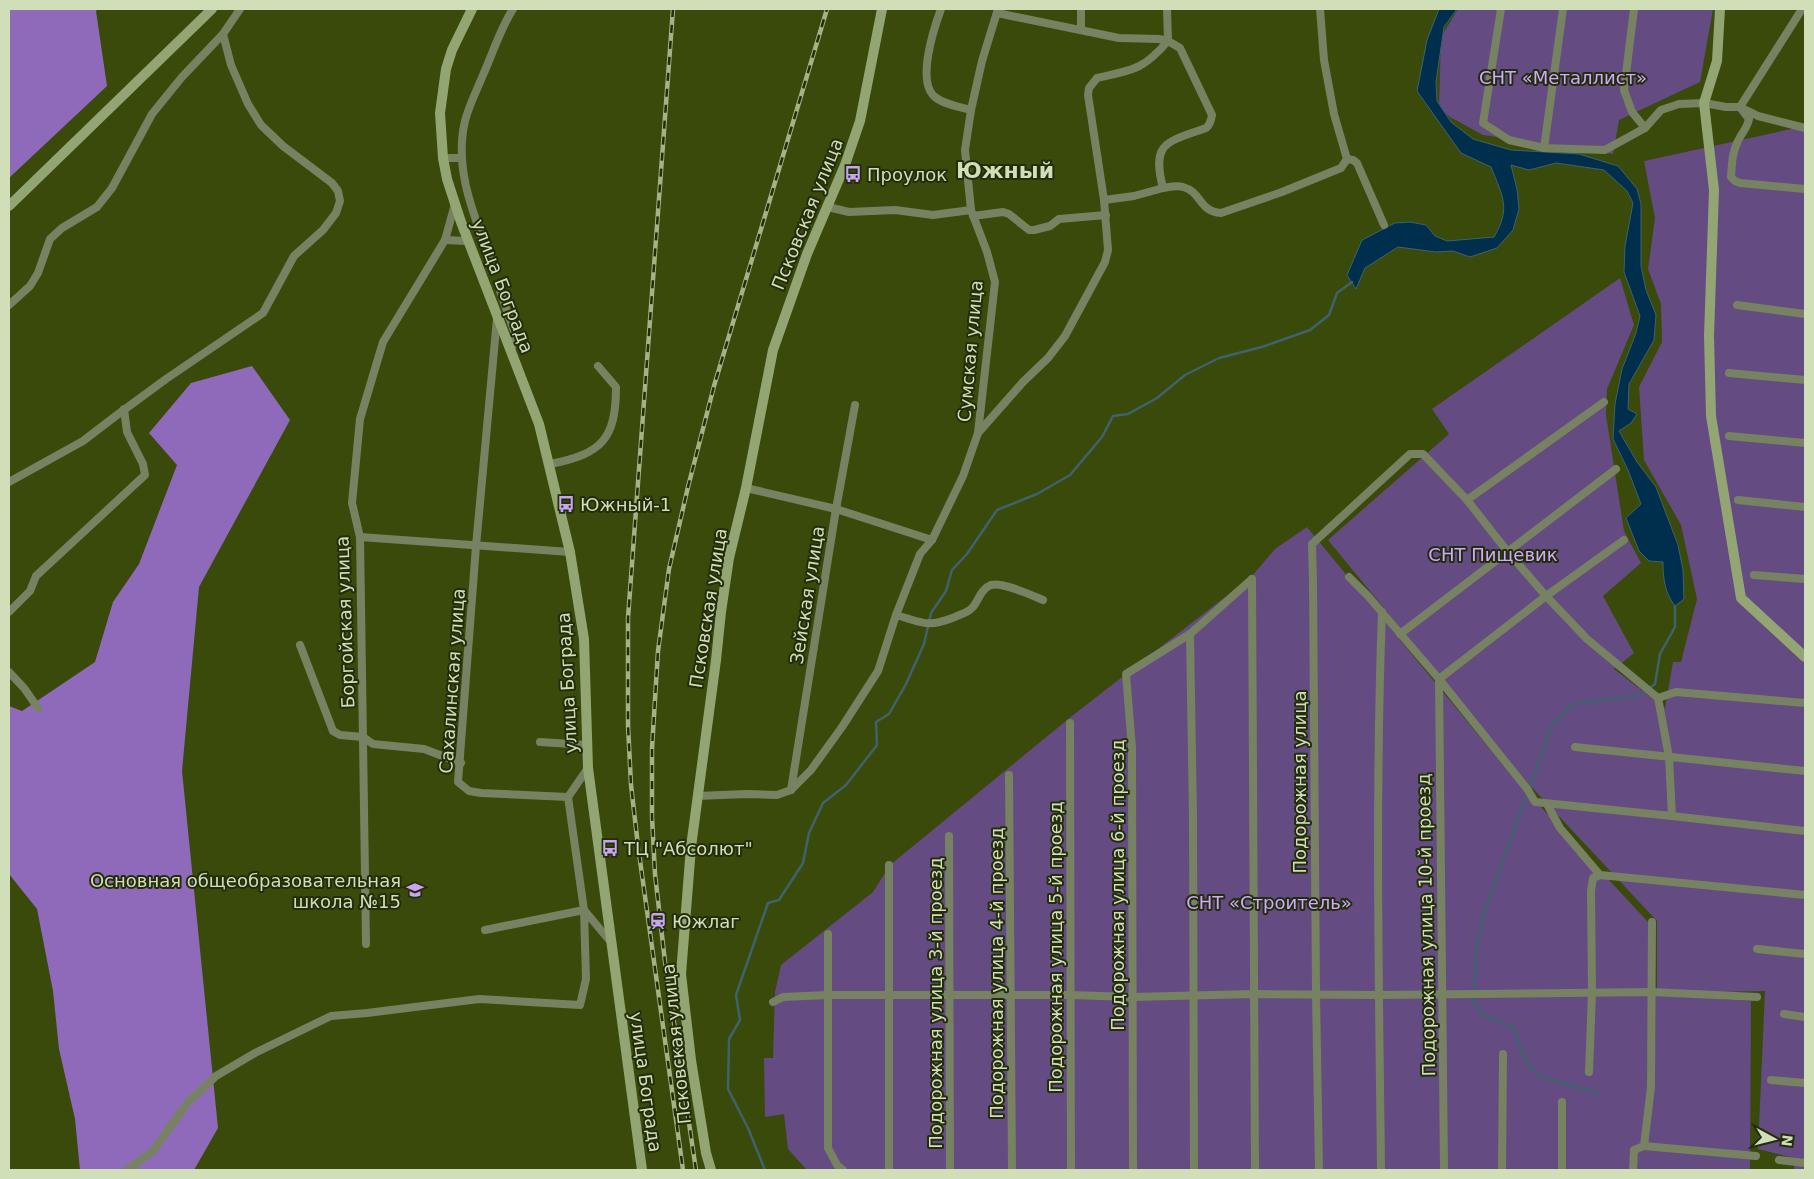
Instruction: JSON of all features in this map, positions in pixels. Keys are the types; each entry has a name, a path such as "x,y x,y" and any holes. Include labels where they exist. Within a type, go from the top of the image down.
{"street":[{"path":"9,206 212,9"},
{"path":"9,305 30,286 38,273 50,239 62,228 96,207 112,188 152,114 182,77 222,34 240,9"},
{"name":"улица Бограда","path":"472,9 452,50 446,69 440,113 443,158 455,204 468,241 539,424 570,552 584,639 588,768 642,1170"},
{"path":"492,265 466,191 461,158 464,122 471,101 499,35 513,9"},
{"name":"Псковская улица","path":"711,1170 706,1153 691,1060 681,974 691,847 729,558 746,488 773,350 807,254 845,165 860,121 882,9"},
{"path":"941,9 934,29 927,64 928,90 942,102 971,110"},
{"path":"1081,9 1081,30"},
{"path":"697,796 777,795 791,790 811,770 842,727 878,671 896,615 920,554 932,540 963,476 978,433 1023,382 1048,358 1065,336 1107,256 1106,215 1088,95 1089,88 1097,78 1133,70 1154,56 1168,41 1167,9"},
{"path":"1104,200 1134,196 1163,188 1184,187 1195,194 1206,209 1221,213 1282,192 1341,168 1347,159 1334,114 1324,60 1320,9"},
{"path":"1501,9 1483,124 1509,140 1544,148 1604,150 1645,128 1661,110 1679,104 1704,103 1726,107 1740,107 1758,116 1805,128"},
{"path":"1544,148 1563,9"},
{"path":"1634,9 1624,90 1632,112 1645,128"},
{"path":"1720,9 1717,61 1704,103 1714,190 1709,336 1712,416 1741,598 1805,657"},
{"path":"1740,107 1802,9"},
{"path":"998,11 1119,38 1159,38 1180,48 1212,115 1212,120 1206,128 1165,145 1160,152 1159,167 1163,188"},
{"name":"Сумская улица","path":"978,433 995,282 987,252 972,213 965,150 971,110 982,61 998,11"},
{"path":"9,482 83,441 124,409 263,313 294,256 323,230 336,212 340,201 338,191 332,183 283,146 261,125 248,104 222,34"},
{"path":"1740,107 1749,119 1747,129 1739,139 1732,157 1731,177 1740,183 1805,189"},
{"path":"443,158 461,158"},
{"path":"1347,159 1357,163 1384,224"},
{"name":"Боргойская улица","path":"366,944 360,537 352,503 360,419 383,342 445,240 455,204"},
{"path":"828,206 849,212 895,210 933,215 1003,212 1009,214 1029,230 1050,226 1059,219 1106,215"},
{"path":"445,240 468,241"},
{"path":"500,291 515,334 511,350"},
{"path":"1737,305 1805,314"},
{"name":"Сахалинская улица","path":"498,316 476,546 461,763 458,782 469,792 568,797"},
{"path":"550,464 571,460 591,452 609,435 614,420 616,386 598,366"},
{"path":"1729,373 1805,380"},
{"path":"1604,402 1467,500 1507,551 1587,639 1658,698 1669,757 1672,816"},
{"name":"Зейская улица","path":"791,790 836,509 855,405"},
{"path":"9,612 30,591 36,576 145,475 143,464 127,432 124,409"},
{"path":"1729,436 1805,443"},
{"name":"Подорожная улица","path":"1319,1170 1312,544 1410,454 1423,454 1467,500"},
{"path":"1400,634 1616,469"},
{"path":"746,488 836,509 932,540"},
{"path":"1738,500 1805,507"},
{"path":"360,537 570,552"},
{"path":"1439,680 1546,596 1624,540"},
{"path":"1754,575 1805,579"},
{"path":"1349,577 1382,612 1439,680 1528,790 1535,802 1805,831"},
{"path":"1194,1170 1193,817 1190,634 1252,579 1255,1170"},
{"path":"896,615 921,624 938,624 967,612 973,607 985,588 993,585 1006,587 1043,600"},
{"path":"1381,1170 1378,710 1382,612"},
{"name":"Подорожная улица 6-й проезд","path":"1133,1170 1132,748 1126,674 1190,634"},
{"path":"300,645 333,731 340,735 363,737 374,744 424,750 461,763"},
{"path":"9,672 24,688 38,708"},
{"name":"Подорожная улица 10-й проезд","path":"1439,680 1444,1170"},
{"path":"1658,698 1676,692 1805,703"},
{"name":"Подорожная улица 5-й проезд","path":"1070,723 1071,1170"},
{"path":"540,742 586,745"},
{"path":"1575,747 1805,771"},
{"path":"127,1170 153,1151 188,1102 216,1076 255,1053 331,1016 479,999 580,1005 586,978 584,910 568,797 588,768"},
{"name":"Подорожная улица 4-й проезд","path":"1009,775 1012,1170"},
{"path":"1547,804 1560,828 1600,875"},
{"name":"Подорожная улица 3-й проезд","path":"949,836 951,996 950,1170"},
{"path":"888,865 889,1170"},
{"path":"1589,1072 1592,993 1591,891 1593,878 1600,875 1805,895"},
{"path":"584,910 610,940"},
{"path":"486,930 584,910"},
{"path":"1644,1146 1651,1088 1652,922"},
{"path":"828,934 828,1148 840,1168"},
{"path":"1757,949 1805,954"},
{"path":"773,1002 783,997 828,995 951,996 1071,994 1132,996 1652,992 1757,997"},
{"path":"1784,1014 1805,1017"},
{"path":"1502,1170 1503,1054"},
{"path":"1771,1080 1805,1083"},
{"path":"1562,1102 1562,1170"},
{"path":"1633,1170 1634,1150 1644,1146 1756,1156"},
{"path":"1779,1160 1805,1163"}],"green space":[{"name":"СНТ «Металлист»","path":"1458,9 1713,9 1700,82 1619,120 1613,154 1483,135 1450,117 1439,108 1441,37"},
{"name":"СНТ Пищевик","path":"1805,126 1805,1170 1794,1170 1794,1158 1758,1149 1765,991 1657,993 1657,921 1525,780 1328,540 1449,434 1432,409 1620,278 1634,325 1607,389 1606,415 1624,531 1641,563 1603,596 1634,653 1614,669 1665,708 1673,662 1681,662 1697,599 1681,525 1644,460 1639,387 1662,342 1661,304 1648,269 1655,218 1644,161"},
{"name":"СНТ «Строитель»","path":"1307,527 1513,777 1649,923 1652,995 1751,1001 1750,1170 807,1170 788,1149 784,1114 765,1117 764,1058 773,1058 775,992 781,965 873,892 890,865 1072,716 1252,576 1275,549"}],"shaded area":[{"path":"9,9 98,9 96,11 107,86 9,178"},
{"path":"252,366 290,420 199,587 182,771 218,1128 194,1170 80,1170 75,1119 59,1049 53,991 37,909 9,874 9,706 22,711 95,662 113,602 139,564 177,465 149,433 191,383"}],"water":[{"path":"1439,9 1457,9 1444,27 1436,82 1437,101 1451,122 1473,139 1511,150 1579,154 1618,166 1637,189 1641,204 1641,266 1646,290 1656,315 1654,340 1629,384 1628,409 1637,414 1631,423 1619,431 1637,462 1656,487 1678,545 1683,570 1684,599 1675,606 1665,585 1663,562 1649,561 1639,551 1626,518 1641,504 1628,470 1613,439 1615,404 1622,369 1636,333 1640,316 1624,272 1625,246 1633,203 1627,191 1604,170 1556,163 1529,170 1511,165 1517,189 1519,209 1513,230 1497,248 1470,257 1453,251 1436,252 1398,247 1365,268 1356,289 1347,275 1362,240 1395,223 1410,222 1426,225 1435,236 1447,241 1494,237 1499,227 1504,210 1503,202 1491,167 1461,153 1417,91 1427,40"}],"waterway":[{"path":"765,1170 748,1128 728,1089 729,1039 740,1020 736,995 768,903 779,900 803,863 809,833 823,803 846,785 877,745 876,722 889,714 906,684 924,644 931,613 946,591 952,570 967,554 997,510 1037,494 1070,475 1102,437 1113,416 1128,414 1157,398 1185,375 1219,358 1262,347 1310,330 1329,315 1337,293 1352,282"},
{"path":"1599,1093 1543,1078 1526,1062 1514,1028 1481,1014 1474,1001 1476,952 1484,913 1552,725 1573,704 1641,695 1655,684 1660,654 1675,627 1675,606"}],"railway":[{"path":"673,9 628,618 628,725 631,785 638,846 683,1170"},
{"path":"696,1170 665,962 655,874 652,817 652,748 658,651 669,569 714,386 827,9"}],"place":[{"name":"Проулок","path":"853,174"},
{"name":"Южный-1","path":"566,504"},
{"name":"ТЦ \"Абсолют\"","path":"610,848"},
{"name":"Основная общеобразовательная школа №15","path":"415,890"},
{"name":"Южлаг","path":"658,921"}],"district":[{"name":"Южный","path":"1005,170"}]}
